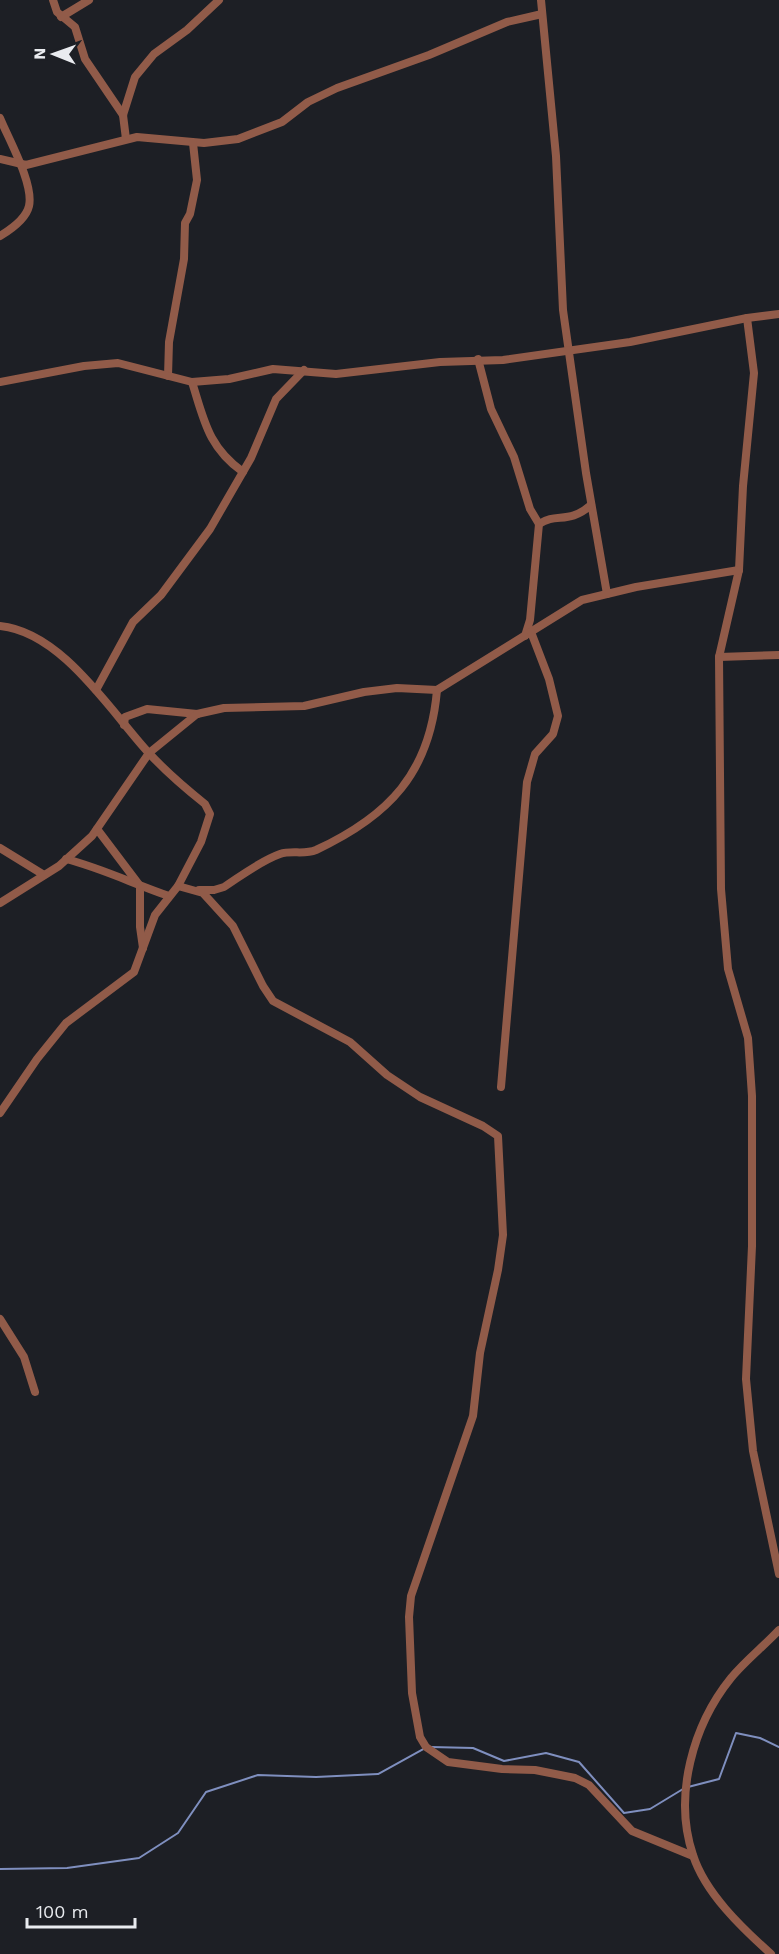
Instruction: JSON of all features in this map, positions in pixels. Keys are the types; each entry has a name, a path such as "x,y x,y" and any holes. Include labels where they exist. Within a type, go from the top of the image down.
{"street":[{"path":"53,0 61,17 75,27 85,58 123,115"},
{"path":"61,17 89,0"},
{"path":"126,139 123,115 135,76 142,66 187,30 219,0"},
{"path":"541,0 555,156 563,310 591,504 607,594"},
{"path":"0,159 26,165 126,139 146,137 193,142 247,136 282,122 308,102 337,88 429,55 507,22 542,14"},
{"path":"0,118 28,189 29,205 21,220 0,236"},
{"path":"168,376 169,342 184,259 185,223 190,214 197,180 193,142"},
{"path":"0,382 84,366 118,363 192,382 229,379 273,369 340,374 478,359 503,360 570,351 779,314"},
{"path":"747,318 754,374 743,486 739,570 719,657 721,889 728,969 748,1038 752,1096 752,1246 746,1379 753,1452 779,1574"},
{"path":"478,359 492,409 514,457 530,509 539,524 528,634 549,679 558,720 550,739 535,754 527,782 501,1087"},
{"path":"96,690 133,622 161,595 183,567 243,472 263,434 272,406 304,370"},
{"path":"192,382 214,444 224,458 243,472"},
{"path":"539,524 548,520 573,517 591,504"},
{"path":"124,725 125,717 138,710 197,714 224,708 304,706 364,692 397,688 437,690 576,603 607,594 739,570"},
{"path":"0,626 16,629 38,639 69,663 96,690 149,753 205,804 210,814 201,842 178,886 155,915 143,951 130,977 84,1008 54,1036 0,1113"},
{"path":"719,657 779,655"},
{"path":"178,886 196,890 214,890 224,887 278,855 314,851 348,833 383,807 407,780 427,747 433,726 437,690"},
{"path":"0,903 66,860 97,829 149,753 197,714"},
{"path":"97,829 140,886 140,927 143,951"},
{"path":"0,848 44,875"},
{"path":"66,860 92,866 169,896"},
{"path":"196,890 212,901 233,926 273,1001 350,1042 387,1075 420,1097 483,1126 498,1136 503,1235 480,1353 473,1416 411,1596 409,1617 412,1693 420,1737 426,1747 448,1762 502,1769 535,1770 575,1778 589,1785 632,1831 693,1856"},
{"path":"0,1319 24,1358 35,1392"},
{"path":"771,1954 750,1935 719,1900 693,1856 687,1830 686,1788 693,1748 703,1725 731,1678 779,1630"}],"waterway":[{"path":"688,1787 719,1779 736,1733 760,1738 779,1747"},
{"path":"431,1747 473,1748 504,1761 546,1753 579,1762 624,1813 650,1809 683,1789"},
{"path":"0,1869 67,1868 139,1858 178,1833 206,1792 258,1775 316,1777 378,1774 425,1748"}]}
